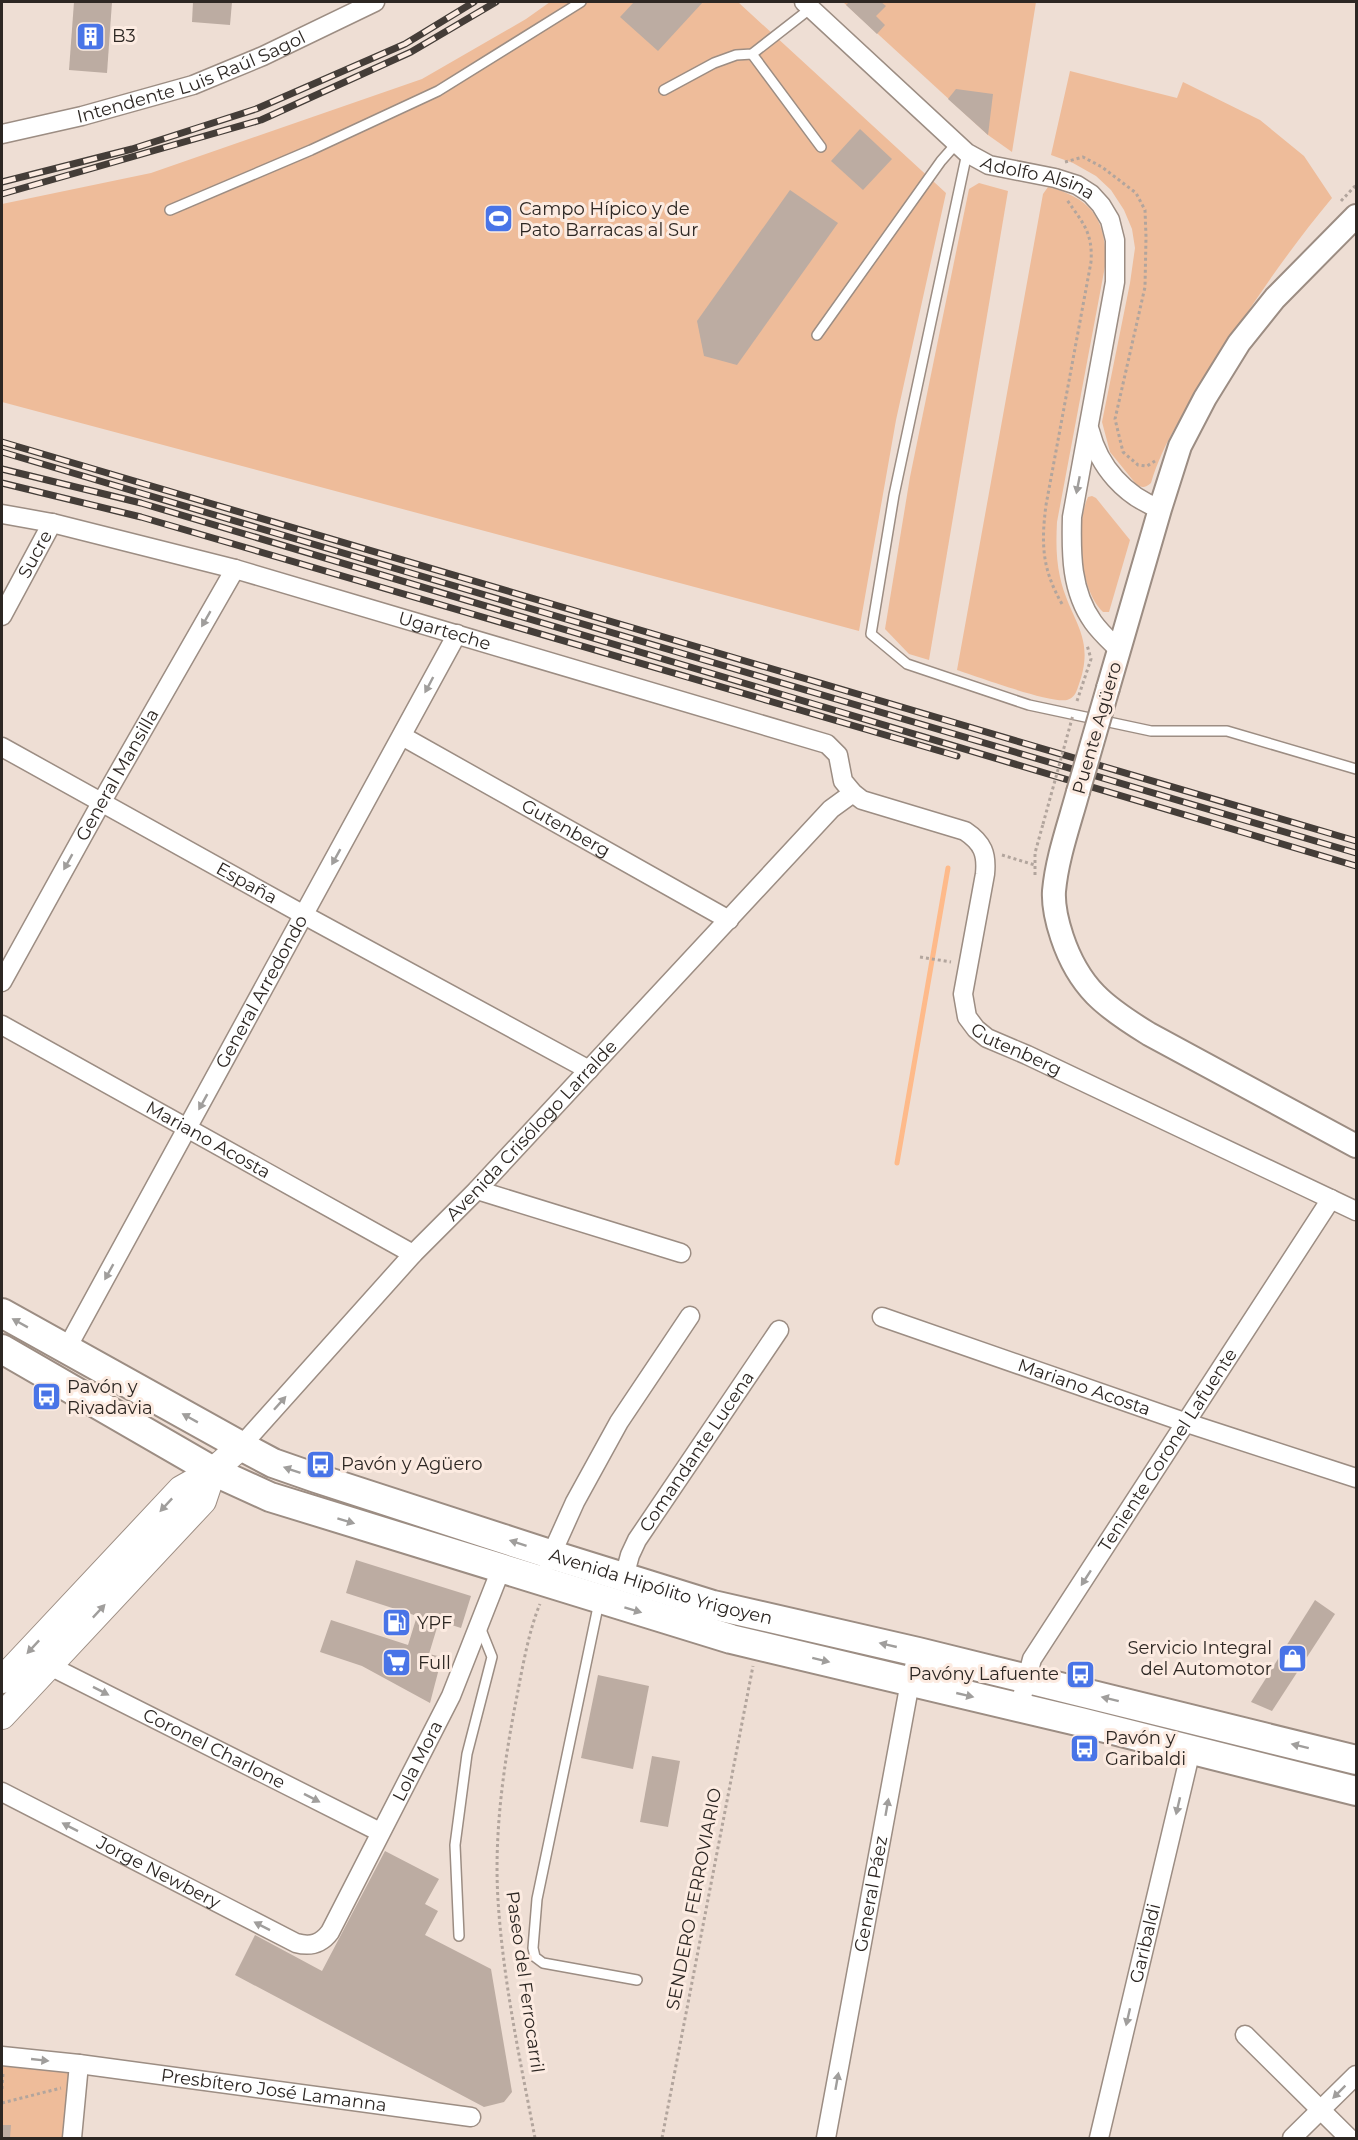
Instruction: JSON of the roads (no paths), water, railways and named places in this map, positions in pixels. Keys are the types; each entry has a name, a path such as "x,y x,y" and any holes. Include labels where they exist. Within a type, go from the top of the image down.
{"main road":[{"name":"Avenida Hipólito Yrigoyen","path":"2,1313 283,1467 713,1605 918,1652 1356,1760"},
{"name":"Avenida Hipólito Yrigoyen","path":"2,1349 213,1471 270,1497 731,1639 1356,1791"},
{"name":"Avenida Crisólogo Larralde","path":"2,1680 181,1489 213,1471 241,1446"},
{"path":"2,1716 203,1501 213,1471"}],"street":[{"name":"Intendente Luis Raúl Sagol","path":"2,134 82,116 193,84 263,56 375,2"},
{"name":"Adolfo Alsina","path":"808,5 962,148 989,165 1057,185 1077,185 1091,194 1110,220 1115,240 1115,282 1072,518 1071,554 1076,586 1083,606 1094,624 1119,650"},
{"name":"Puente Agüero","path":"1356,216 1275,298 1239,343 1205,398 1180,446 1060,856 1054,892 1056,919 1066,950 1079,978 1123,1018 1356,1146"},
{"name":"Adolfo Alsina","path":"1090,427 1093,445 1110,474 1144,503 1160,509"},
{"name":"Ugarteche","path":"2,514 52,523 235,569 827,744 838,755 843,782 853,793"},
{"name":"Sucre","path":"2,616 52,523"},
{"name":"General Mansilla","path":"2,982 100,803 235,569"},
{"name":"General Arredondo","path":"67,1348 457,634"},
{"name":"Gutenberg","path":"402,736 729,920"},
{"name":"España","path":"2,747 100,803 589,1070"},
{"name":"Gutenberg","path":"853,793 862,800 965,831 974,837 981,847 986,858 985,874 963,994 967,1017 976,1029 987,1038 1356,1211"},
{"name":"Avenida Crisólogo Larralde","path":"241,1446 413,1254 477,1190 831,808 853,793"},
{"name":"Mariano Acosta","path":"2,1025 413,1254"},
{"path":"477,1190 681,1253"},
{"name":"Teniente Coronel Lafuente","path":"1020,1708 1032,1659 1331,1199"},
{"path":"545,1582 552,1554 575,1502 619,1422 690,1316"},
{"name":"Mariano Acosta","path":"882,1317 1187,1423 1356,1478"},
{"name":"Comandante Lucena","path":"624,1577 637,1540 779,1330"},
{"name":"Lola Mora","path":"316,1944 325,1939 330,1932 447,1705 501,1569"},
{"name":"General Páez","path":"826,2139 910,1682 918,1652"},
{"name":"Coronel Charlone","path":"48,1665 380,1832"},
{"name":"Garibaldi","path":"1099,2139 1191,1750"},
{"name":"Jorge Newbery","path":"2,1792 296,1943 307,1946 316,1944"},
{"path":"1245,2034 1349,2139"},
{"name":"Presbítero José Lamanna","path":"2,2056 79,2064 471,2117"},
{"path":"72,2139 79,2064"},
{"path":"1293,2139 1356,2075"}],"lane":[{"path":"170,210 311,150 438,91 581,2"},
{"path":"664,90 714,63 752,54 808,5"},
{"path":"752,54 821,147"},
{"path":"817,335 941,161 962,148"},
{"path":"962,148 894,495 871,634 907,664 1029,705 1151,731 1227,731 1356,769"},
{"path":"600,1599 537,1899 533,1948 535,1957 543,1963 637,1980"},
{"path":"459,1935 455,1845 467,1754 492,1657 479,1625"}],"waterway":[{"path":"897,1163 948,868"}],"railway":[{"path":"2,182 132,149 256,109 405,44 474,2"},
{"path":"2,194 261,120 411,52 496,2"},
{"path":"2,442 1356,841"},
{"path":"2,452 1356,853"},
{"path":"2,469 141,503 1356,866"},
{"path":"2,483 141,517 957,756"}],"place":[{"name":"B3","path":"91,36"},
{"name":"Campo Hípico y de Pato Barracas al Sur","path":"498,219"},
{"name":"Pavón y Rivadavia","path":"46,1397"},
{"name":"Pavón y Agüero","path":"320,1464"},
{"name":"YPF","path":"396,1623"},
{"name":"Servicio Integral del Automotor","path":"1293,1658"},
{"name":"Full","path":"397,1663"},
{"name":"Pavóny Lafuente","path":"1080,1674"},
{"name":"Pavón y Garibaldi","path":"1084,1748"}]}
